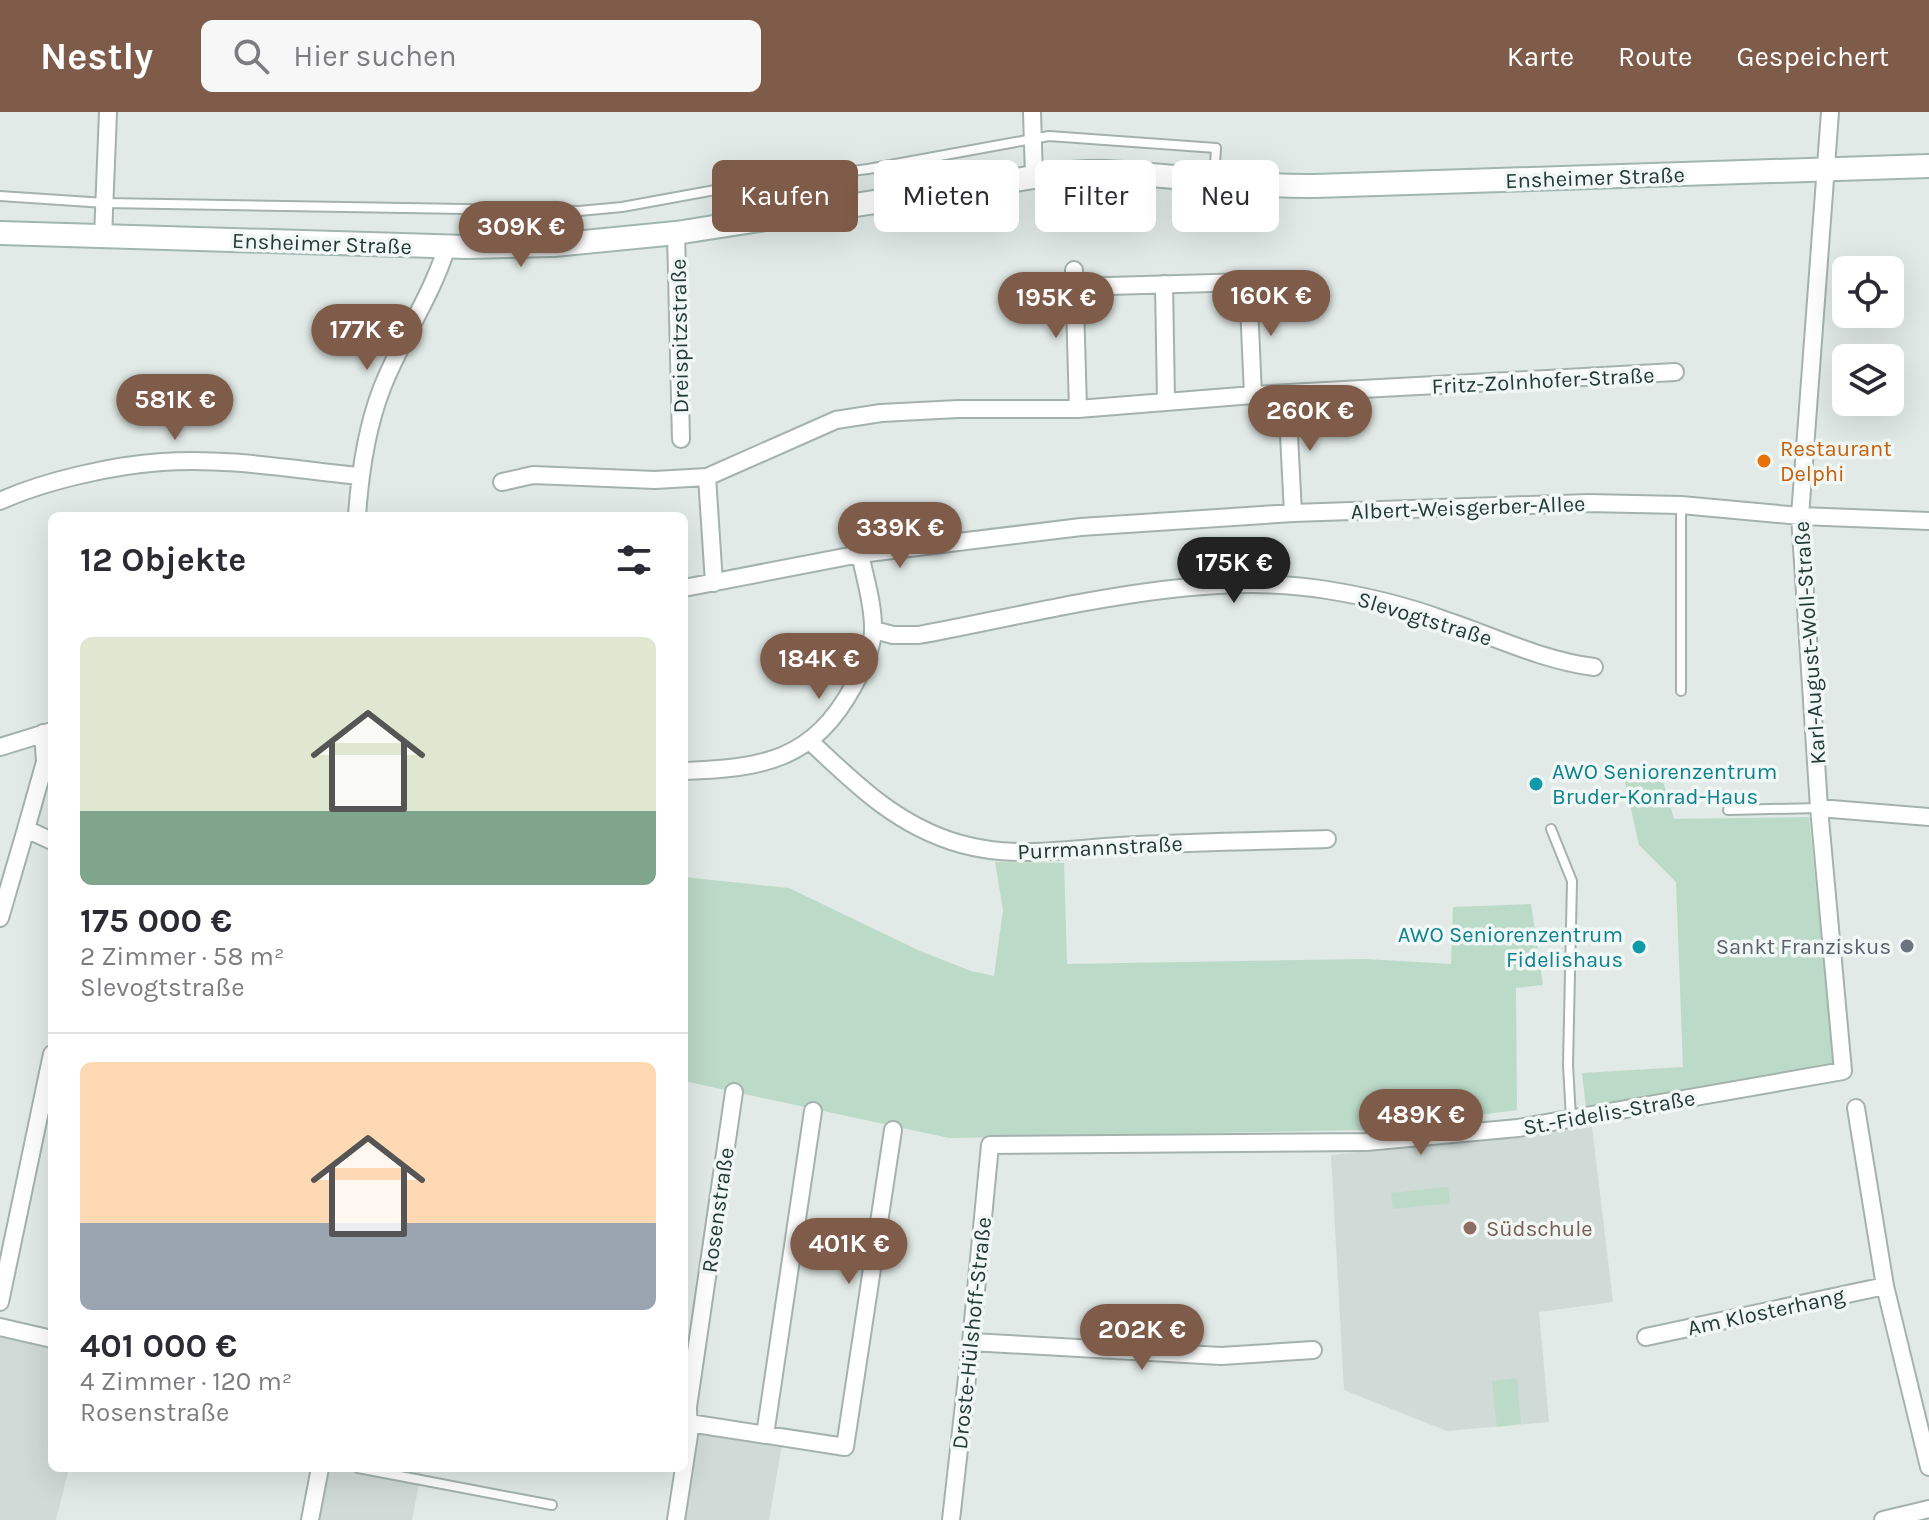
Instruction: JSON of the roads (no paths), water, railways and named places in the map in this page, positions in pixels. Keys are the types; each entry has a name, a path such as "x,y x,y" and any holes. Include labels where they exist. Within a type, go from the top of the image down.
{"main road":[{"name":"Ensheimer Straße","path":"1279,187 1929,166"},
{"name":"Ensheimer Straße","path":"0,233 447,246 554,245 676,233 1034,177 1106,172 1172,178"}],"street":[{"path":"103,237 108,112"},
{"path":"1032,112 1034,177"},
{"name":"Karl-August-Woll-Straße","path":"1830,112 1800,516 1819,808 1843,1071"},
{"name":"Dreispitzstraße","path":"676,233 681,439"},
{"path":"357,512 368,433 382,387 433,283 447,246"},
{"path":"1078,409 1074,278 1164,284 1248,282 1253,395"},
{"path":"1164,284 1166,401"},
{"name":"Fritz-Zolnhofer-Straße","path":"707,477 836,420 881,413 958,409 1078,409 1253,395 1287,396 1675,372"},
{"path":"1287,396 1293,513"},
{"path":"0,501 62,480 163,462 215,463 360,476"},
{"path":"502,482 533,475 655,480 707,477 714,583"},
{"name":"Albert-Weisgerber-Allee","path":"688,587 860,554 1081,527 1293,513 1588,503 1681,505 1800,516 1929,521"},
{"path":"688,771 719,770 768,762 811,742 849,695 874,630 860,554"},
{"name":"Slevogtstraße","path":"874,630 893,635 919,635 1075,604 1160,592 1209,586 1297,586 1396,605 1438,617 1563,663 1594,667"},
{"path":"0,747 47,732 45,762 0,918"},
{"name":"Purrmannstraße","path":"811,742 860,789 900,818 960,844 995,851 1042,852 1173,843 1327,839"},
{"path":"1819,808 1929,817"},
{"path":"26,829 48,839"},
{"name":"St.-Fidelis-Straße","path":"990,1145 1366,1142 1518,1128 1843,1071"},
{"path":"0,1302 48,1073"},
{"name":"Rosenstraße","path":"688,1430 688,1407 734,1092"},
{"path":"1856,1108 1885,1286 1929,1467"},
{"path":"765,1435 813,1111"},
{"path":"689,1423 845,1447 893,1130"},
{"name":"Droste-Hülshoff-Straße","path":"953,1520 990,1145"},
{"name":"Am Klosterhang","path":"1646,1337 1885,1286"},
{"path":"0,1327 48,1338"},
{"path":"971,1342 1221,1356 1313,1350"},
{"path":"310,1520 319,1472"},
{"name":"Rosenstraße","path":"676,1520 682,1472"},
{"path":"1883,1520 1929,1509"}],"lane":[{"path":"0,196 105,203 579,211 622,207 748,184 868,169 1049,136 1216,148 1215,160"},
{"path":"1681,505 1681,691"},
{"path":"1728,810 1819,808"},
{"path":"1551,829 1572,881 1568,1065 1571,1119"},
{"path":"379,1472 552,1505"}],"place":[{"name":"Restaurant Delphi","path":"1764,461"},
{"name":"AWO Seniorenzentrum Bruder-Konrad-Haus","path":"1536,784"},
{"name":"Sankt Franziskus","path":"1907,946"},
{"name":"AWO Seniorenzentrum Fidelishaus","path":"1639,947"},
{"name":"Südschule","path":"1470,1228"}]}
